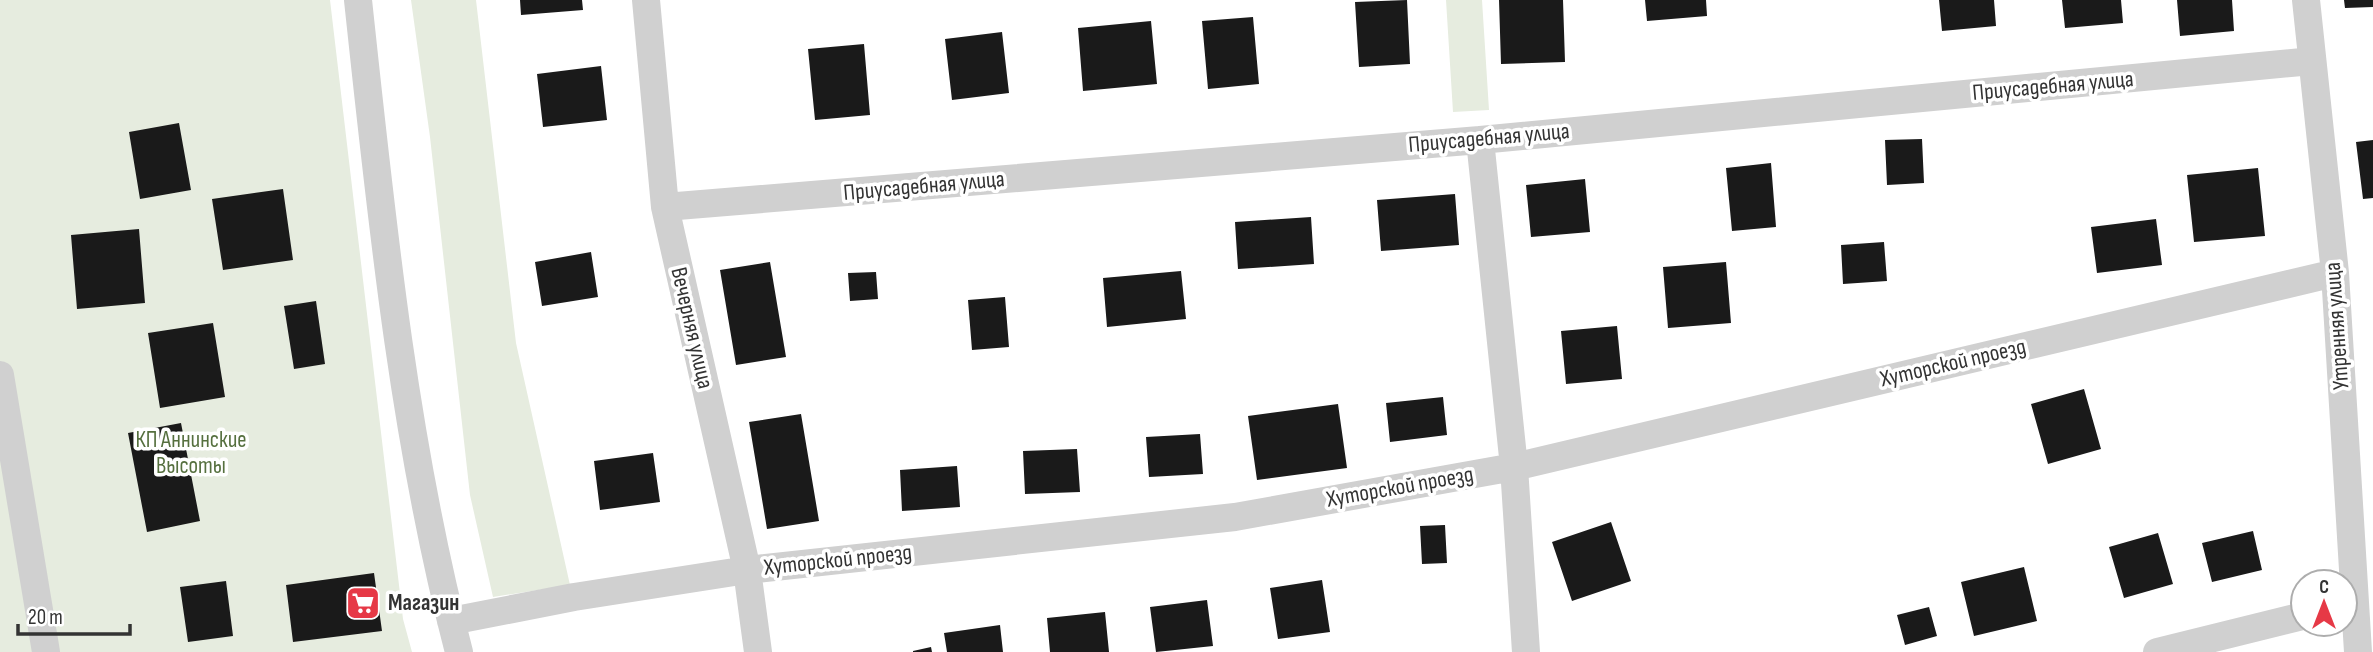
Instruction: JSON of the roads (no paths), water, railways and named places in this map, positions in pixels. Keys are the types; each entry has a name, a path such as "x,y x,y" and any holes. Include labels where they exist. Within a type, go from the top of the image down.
{"street":[{"path":"358,0 375,166 414,433 459,652"},
{"name":"Вечерняя улица","path":"646,0 665,207 747,570 758,652"},
{"name":"Утренняя улица","path":"2306,0 2335,273 2348,568"},
{"name":"Приусадебная улица","path":"665,207 1480,140 2312,61"},
{"path":"1480,140 1514,467 1526,652"},
{"name":"Хуторской проезд","path":"451,621 574,597 747,570 1235,517 1514,467 2335,273"},
{"path":"0,375 9,496 46,652"},
{"path":"2157,652 2289,619"}],"place":[{"name":"Магазин","path":"363,603"}],"park label":[{"name":"КП Аннинские Высоты","path":"191,453"}]}
